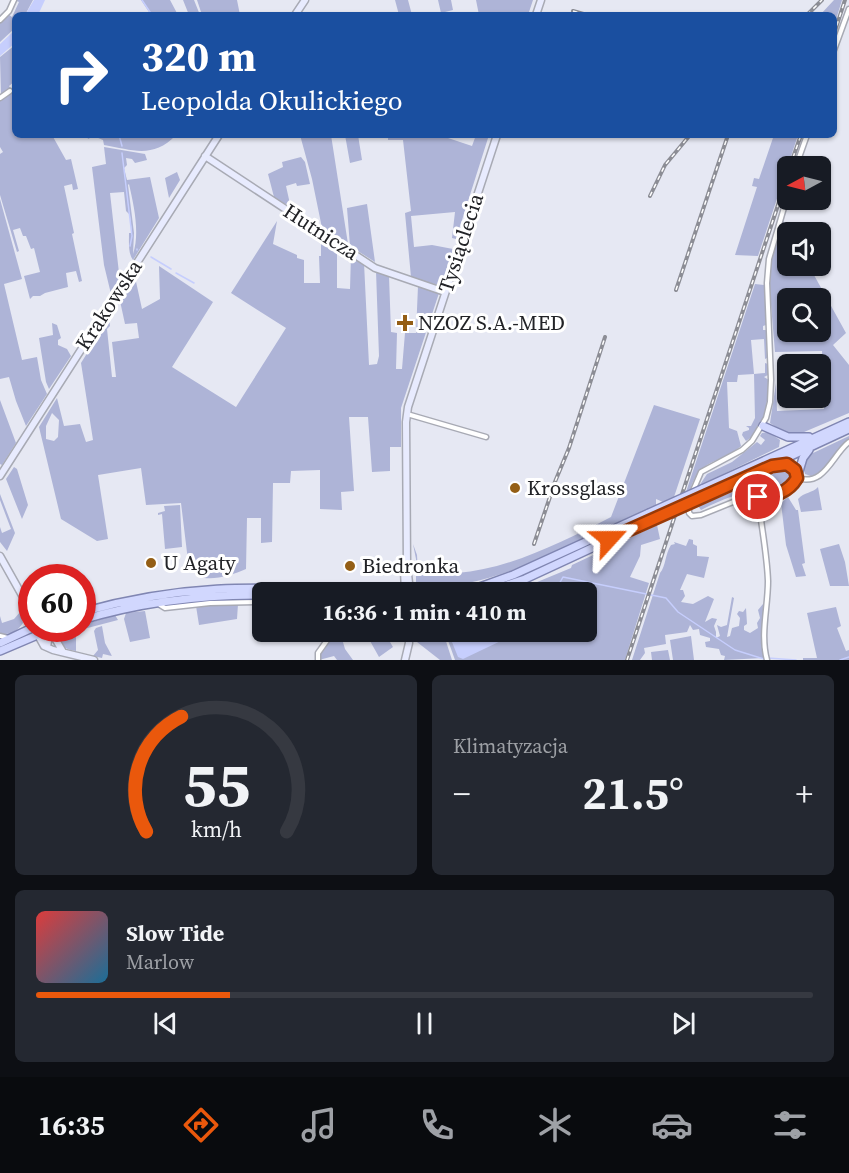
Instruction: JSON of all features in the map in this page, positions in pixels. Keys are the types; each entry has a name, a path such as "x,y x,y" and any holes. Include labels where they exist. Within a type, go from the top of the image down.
{"main road":[{"path":"491,582 649,517 849,422"},
{"path":"763,426 795,439 815,438"},
{"path":"704,492 772,466 849,429"},
{"path":"781,435 784,445 781,453"},
{"path":"797,478 803,458 811,448"},
{"path":"772,466 787,464 795,470 797,478"},
{"path":"516,582 649,517"},
{"path":"96,608 150,595 208,589 252,588"},
{"path":"96,617 149,604 170,604 228,595 252,595"},
{"path":"0,643 18,634"},
{"path":"0,651 18,641"}],"street":[{"path":"0,20 9,11 14,0"},
{"path":"837,42 849,9"},
{"path":"0,98 10,91"},
{"name":"Krakowska","path":"1,473 217,138"},
{"name":"Tysiąclecia","path":"409,582 407,414 495,138"},
{"path":"800,156 806,138"},
{"name":"Hutnicza","path":"205,156 375,268 445,292"},
{"path":"783,210 769,259 767,283 770,402 763,426 740,452 701,472 688,504 689,513 692,516 701,515 728,503 783,492 797,478 807,480 817,478 829,468 841,448 849,442"},
{"path":"407,414 486,437"},
{"path":"758,497 767,566 768,602 763,638 767,660"},
{"path":"0,556 18,588"},
{"name":"Tysiąclecia","path":"405,582 404,570 407,565"},
{"path":"170,604 252,602"},
{"path":"0,636 9,638"},
{"path":"48,642 47,647 94,660"},
{"path":"57,642 63,653"},
{"path":"318,660 318,653 326,642"},
{"path":"405,660 409,642"}],"shaded area":[{"path":"14,0 33,0 27,12 14,12 19,2"},
{"path":"34,0 45,0 39,12 27,12"},
{"path":"141,0 170,0 176,12 149,12"},
{"path":"183,0 194,0 199,12 188,12"},
{"path":"197,0 237,0 239,12 226,12 201,12"},
{"path":"395,0 408,0 411,12 398,12"},
{"path":"438,0 451,0 453,10 441,12"},
{"path":"476,0 533,0 529,12 478,12"},
{"path":"834,0 842,0 837,16 837,12 823,12"},
{"path":"8,14 12,17 12,31 0,42 0,21"},
{"path":"12,33 12,46 0,56 0,44"},
{"path":"12,47 12,84 9,86 12,91 1,95 0,57"},
{"path":"9,92 12,93 12,138 54,138 66,160 71,159 78,189 73,190 72,184 64,186 82,281 79,282 76,271 66,273 68,287 33,296 30,299 24,276 40,272 34,248 31,249 20,228 13,230 19,251 17,252 0,195 0,154 3,152 0,147 0,99"},
{"path":"98,138 173,138 159,147 142,151 104,145 103,140"},
{"path":"301,138 331,138 348,244 322,228"},
{"path":"346,138 358,138 362,160 350,163"},
{"path":"388,138 448,138 472,146 475,138 488,138 456,239 452,238 455,212 411,216 414,247 432,245 453,249 441,286 411,277 405,213 411,211 403,140 388,140"},
{"path":"773,138 797,138 791,156 777,156 777,199 758,256 735,255 757,187 752,186 754,178 759,179"},
{"path":"104,147 145,154 147,160 135,163 132,159 126,158 127,165 124,168 127,180 150,177 159,218 133,260 129,248 129,233 132,233 130,215 126,211 124,192 110,193 119,273 126,271 111,294 104,265 92,167 106,164","holes":["129,184 136,228 133,254 134,233"]},
{"path":"301,157 305,162 310,184 297,186 296,183 286,186 290,204 288,206 274,197 268,174 283,167 282,162"},
{"path":"177,172 180,180 169,198 165,178"},
{"path":"0,199 22,279 4,284 22,360 37,357 41,380 47,394 26,426 9,377 0,379"},
{"path":"367,204 375,262 350,246 347,208"},
{"path":"277,221 273,244 304,260 304,283 320,283 321,236 337,247 337,288 350,289 351,255 364,263 369,365 377,364 379,356 376,271 389,276 391,332 397,333 396,369 402,369 405,333 416,333 418,286 439,293 401,408 401,447 390,447 390,471 372,472 368,417 349,417 354,491 341,492 342,510 320,509 320,470 291,471 290,483 273,483 272,542 261,543 261,518 247,518 246,569 223,577 205,578 199,577 197,569 189,569 181,503 146,505 141,468 98,475 108,539 97,541 61,519 39,427 57,398 64,426 80,424 86,442 93,440 81,363 109,318 110,326 107,329 112,377 116,377 112,342 139,338 137,323 125,324 120,301 135,277 142,309 160,299 159,266 213,302 172,367 236,407 286,328 231,293","holes":["52,413 59,420 58,437 54,441 46,439 46,426"]},
{"path":"777,236 777,276 815,276 821,288 777,288 777,342 831,342 831,306 846,333 833,345 849,365 849,413 797,435 784,432 770,423 776,383 777,411 831,408 831,354 822,354 822,351 775,352 769,281 770,260"},
{"path":"755,284 765,285 766,325 763,326 763,330 766,330 767,358 765,359 764,339 751,340 754,374 738,375 737,382 727,382 729,428 737,431 741,446 725,457 705,466 694,479 690,490 686,492"},
{"path":"52,323 57,325 61,338 58,340 58,345 67,349 71,356 49,389 39,338 53,335"},
{"path":"765,363 768,364 768,375 764,377 769,380 764,414 757,430 746,441 742,435 743,432 749,430 746,426 751,426 755,418 754,374 765,373"},
{"path":"0,400 16,443 2,465 0,464"},
{"path":"654,405 700,419 674,497 663,502 656,499 656,505 603,531 505,573 472,582 416,582 416,559 413,544 417,555 418,573 456,570 457,573 517,560 611,517"},
{"path":"768,432 780,440 779,447 699,486 707,474 732,462 757,442 761,445 765,440 760,436"},
{"path":"849,436 849,439 823,469 811,476 805,474 803,466 811,454"},
{"path":"14,467 17,469 28,505 22,519 6,479"},
{"path":"783,469 789,472 790,477 774,490 733,496 701,510 698,506 747,486"},
{"path":"818,487 822,510 801,512 798,499"},
{"path":"0,494 15,533 7,551 0,542 0,527 2,533 11,529"},
{"path":"788,497 798,510 805,563 802,564 806,576 796,577 786,545 781,503"},
{"path":"180,505 182,547 165,549 162,514 158,515 158,513 165,511 164,506"},
{"path":"657,525 660,539 641,545 640,556 630,577 649,583 625,660 455,660 449,642 597,642 597,582 537,582 571,568 572,565"},
{"path":"689,539 693,540 693,544 697,546 697,556 709,557 704,578 687,574 680,590 683,590 685,596 681,602 693,604 708,596 714,599 705,622 712,618 717,619 714,626 716,638 720,636 717,625 721,627 727,625 732,597 734,598 727,637 730,636 732,628 739,626 740,618 737,614 739,611 743,612 746,608 747,624 744,630 750,633 758,628 757,623 760,618 758,610 763,604 768,607 766,658 724,660 725,656 721,655 719,649 706,647 705,642 710,641 710,638 700,635 699,629 693,630 690,625 687,632 665,635 666,644 644,648 645,653 640,660 632,660 669,548 675,544 674,542 686,546"},
{"path":"839,544 849,586 830,586 820,549"},
{"path":"238,604 237,619 199,625 196,606"},
{"path":"836,607 841,626 837,628 846,651 849,650 849,660 803,660 803,658 817,658 807,613"},
{"path":"145,611 150,638 130,642 124,619 126,613"},
{"path":"18,614 18,628 10,633 0,634 0,616 2,623 14,619"},
{"path":"115,615 118,620 96,626 96,621"},
{"path":"102,626 105,643 112,656 103,654 102,658 93,656 98,650 96,628"},
{"path":"691,636 694,660 673,660 670,640"},
{"path":"61,642 76,642 76,651 67,649"},
{"path":"328,642 343,642 353,660 337,660 334,656 319,660 320,654"},
{"path":"371,642 390,642 393,647 379,657"},
{"path":"417,642 446,642 452,660 440,660"},
{"path":"452,642 499,642 463,659 458,657"},
{"path":"668,650 670,660 652,660 651,652"}],"waterway":[{"path":"142,0 150,12"},
{"path":"120,138 122,146"},
{"path":"122,153 132,236 130,246"},
{"path":"151,257 171,269"},
{"path":"176,273 194,283"},
{"path":"560,582 563,577 588,582"},
{"path":"597,584 666,598 678,612 735,650 764,659"},
{"path":"840,660 849,657"},
{"path":"768,658 796,660"}],"railway":[{"path":"810,12 822,0"},
{"path":"837,25 845,0"},
{"path":"650,196 665,165 688,138"},
{"path":"676,290 727,138"},
{"path":"794,156 800,138"},
{"path":"627,660 777,208"},
{"path":"552,489 569,448 605,337"},
{"path":"534,544 555,482"}],"place":[{"name":"NZOZ S.A.-MED","path":"405,323"},
{"name":"Krossglass","path":"515,488"},
{"name":"U Agaty","path":"151,563"},
{"name":"Biedronka","path":"350,566"}],"route":[{"path":"609,539 772,466 787,464 792,466 797,478 787,490 777,495 758,497"}]}
